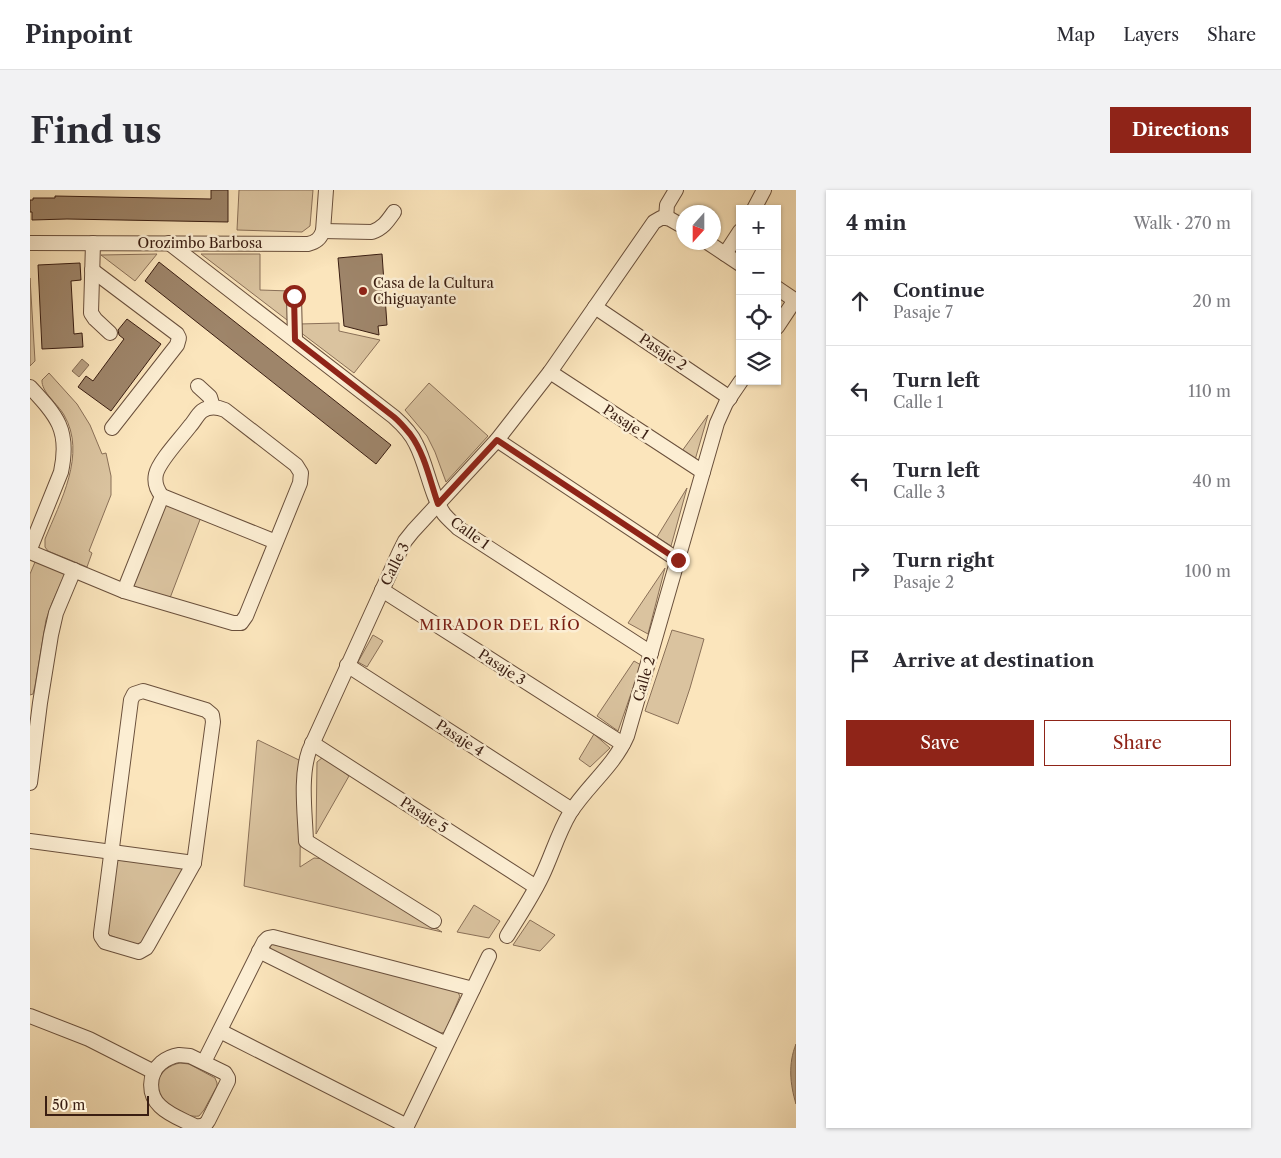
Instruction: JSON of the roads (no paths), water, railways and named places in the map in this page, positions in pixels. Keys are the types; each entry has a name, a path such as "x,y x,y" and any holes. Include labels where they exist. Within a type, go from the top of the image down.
{"street":[{"path":"326,190 323,231 372,232 383,227 394,212"},
{"path":"676,190 667,204 666,218 676,222"},
{"path":"756,205 764,190"},
{"name":"Calle 3","path":"434,921 306,841 304,774 306,758 405,541 497,440 550,372 654,222 661,218 666,218"},
{"name":"Orozimbo Barbosa","path":"30,243 308,244 316,241 323,231"},
{"path":"725,254 736,237"},
{"path":"93,242 92,315 110,333"},
{"name":"Calle 1","path":"169,242 394,417 411,435 417,445 438,504 444,514 458,528 651,653"},
{"path":"719,250 736,261"},
{"path":"92,270 177,334 179,338 177,345 112,428"},
{"path":"781,291 795,300 781,320"},
{"path":"294,296 295,340"},
{"name":"Pasaje 2","path":"595,307 730,398"},
{"name":"Pasaje 1","path":"550,372 703,472"},
{"name":"Calle 2","path":"507,936 536,887 559,832 572,810 615,758 623,744 631,724 716,423 738,385"},
{"path":"198,386 210,397 213,407"},
{"path":"30,387 44,402 60,425 64,438 64,449 59,477 30,550 124,591 233,623 240,623 246,616 300,483 301,473 296,465 224,410 213,407 202,411 158,468 156,487 162,496 276,542"},
{"path":"497,440 678,560"},
{"path":"124,591 162,496"},
{"path":"30,783 35,703 60,602 74,570"},
{"name":"Pasaje 3","path":"382,590 623,744"},
{"name":"Pasaje 4","path":"347,665 572,810"},
{"path":"143,691 206,710 213,718 194,863 148,945 139,952 105,942 101,936 111,852 131,700 134,694 143,691"},
{"name":"Pasaje 5","path":"312,743 536,887"},
{"path":"30,841 194,863"},
{"path":"204,1062 260,950 268,938 273,937 473,989"},
{"path":"260,950 446,1044"},
{"path":"220,1031 406,1127 488,956"},
{"path":"30,1016 89,1039 154,1072"},
{"path":"179,1055 190,1056 204,1062 225,1073 228,1081 208,1121 203,1127 199,1127 158,1105 151,1087 154,1072 164,1061 179,1055"}],"place":[{"name":"Casa de la Cultura Chiguayante","path":"363,291"}],"district":[{"name":"MIRADOR DEL RÍO","path":"500,625"}]}
